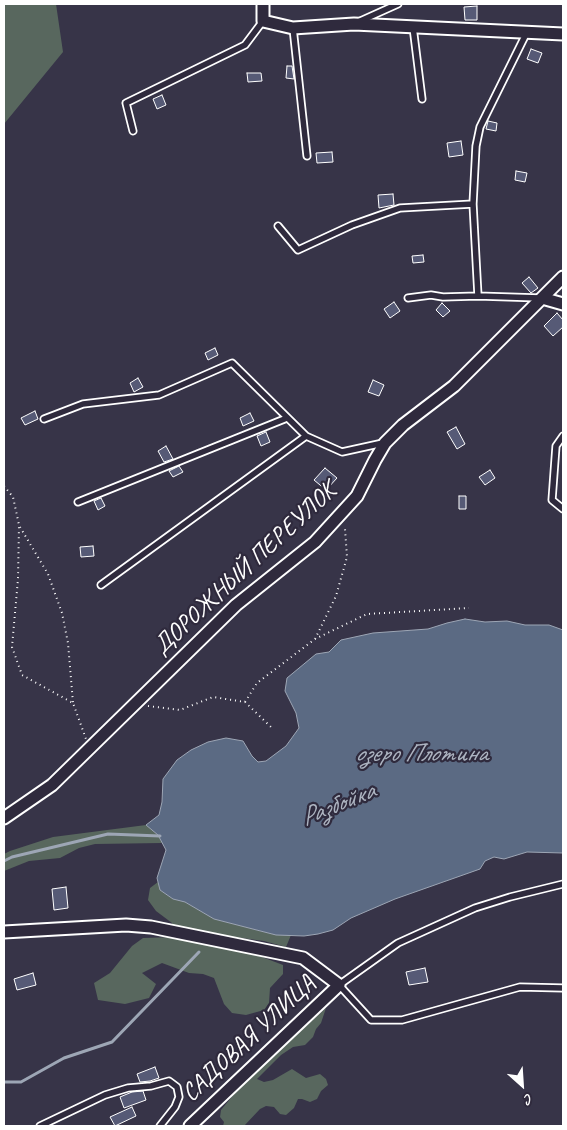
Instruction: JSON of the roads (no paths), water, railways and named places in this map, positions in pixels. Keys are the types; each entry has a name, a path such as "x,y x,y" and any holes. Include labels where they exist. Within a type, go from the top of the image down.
{"street":[{"path":"263,4 263,21 293,28 354,24 563,34"},
{"name":"ДОРОЖНЫЙ ПЕРЕУЛОК","path":"4,818 52,785 236,605 314,542 357,496 385,443 403,425 454,386 563,277"},
{"path":"542,298 563,304"},
{"path":"4,932 126,925 152,927 303,958 339,985"},
{"name":"САДОВАЯ УЛИЦА","path":"190,1126 339,985"}],"lane":[{"path":"354,24 398,4"},
{"path":"133,131 126,103 246,45 263,21"},
{"path":"413,26 422,99"},
{"path":"293,28 307,156"},
{"path":"478,296 473,204 476,146 480,127 526,32"},
{"path":"278,226 298,250 352,225 400,208 473,204"},
{"path":"408,298 431,295 443,297 542,298"},
{"path":"44,419 83,404 159,395 232,363 306,436 342,452 385,443"},
{"path":"78,502 287,418"},
{"path":"101,585 306,436"},
{"path":"563,436 556,446 552,500 563,509"},
{"path":"563,884 475,908 398,943 339,985 371,1020 402,1020 520,988 563,988"},
{"path":"40,1126 105,1095 128,1088 151,1086 169,1081 177,1087 179,1097 175,1107 160,1126"}],"water":[{"name":"озеро Плотина","path":"465,619 485,622 507,621 525,625 549,625 563,630 563,853 527,852 504,859 494,857 485,861 480,869 395,899 351,918 333,930 304,936 276,935 214,919 185,902 173,899 160,890 157,878 166,850 158,835 146,825 159,815 162,802 163,779 177,760 191,750 208,742 226,738 243,741 258,762 266,761 286,746 299,728 296,713 285,691 287,678 316,654 329,652 341,640 373,633 428,629"}],"waterway":[{"path":"4,861 12,857 108,834 160,836"},
{"name":"Разбойка","path":"4,1082 21,1082 64,1058 112,1042 199,952"}]}
